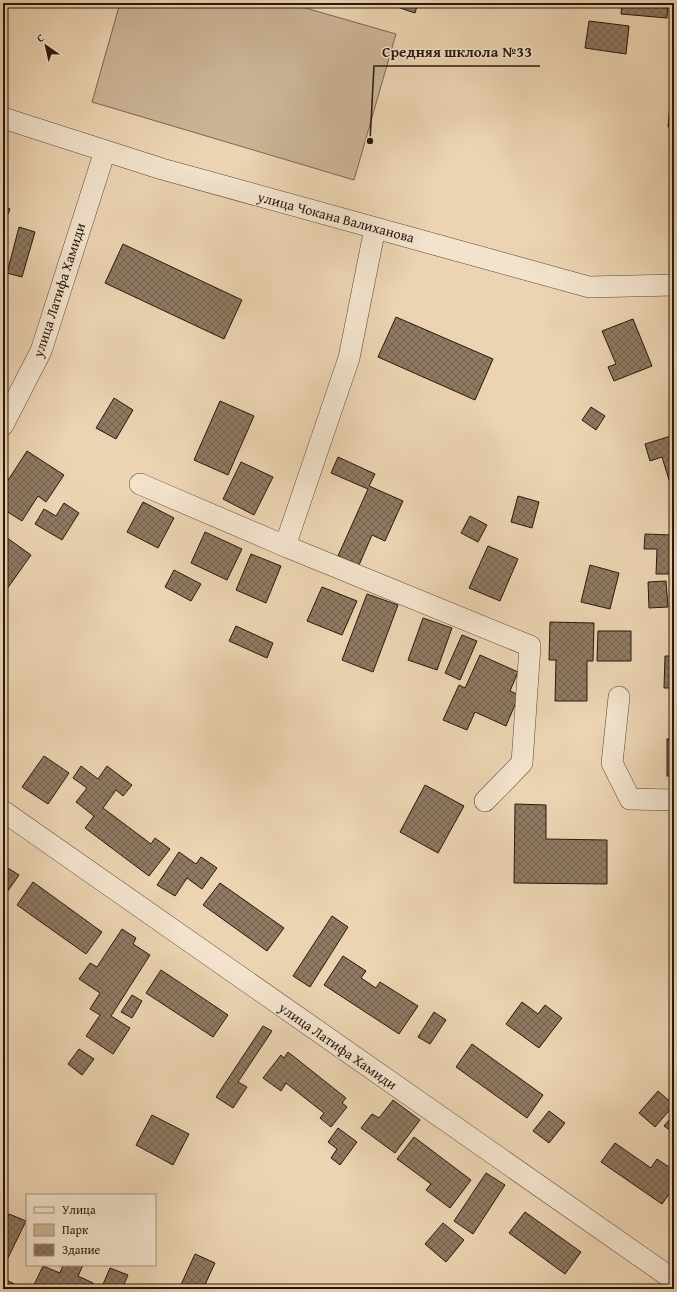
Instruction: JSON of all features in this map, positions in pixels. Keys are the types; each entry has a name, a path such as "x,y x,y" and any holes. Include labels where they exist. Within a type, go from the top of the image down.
{"street":[{"name":"улица Чокана Валиханова","path":"3,118 162,169 590,287 674,286"},
{"name":"улица Латифа Хамиди","path":"3,425 41,351 105,151"},
{"path":"285,546 348,358 375,228"},
{"path":"140,484 285,546 530,646 522,763 485,801"},
{"path":"619,697 612,763 630,799 674,800"},
{"name":"улица Латифа Хамиди","path":"3,812 674,1280"}],"green space":[{"path":"120,3 288,3 396,34 354,180 92,102"}],"building":[{"path":"385,3 418,3 415,13"},
{"path":"622,3 668,3 667,18 621,14"},
{"path":"589,21 629,26 626,54 585,48"},
{"path":"670,105 674,106 674,128 668,127"},
{"path":"670,147 674,147 674,163 670,163"},
{"path":"3,206 10,209 3,226"},
{"path":"19,227 35,232 22,277 7,273"},
{"path":"123,244 242,300 224,339 105,283"},
{"path":"396,317 493,359 475,400 378,357"},
{"path":"633,319 652,366 614,381 608,367 616,364 602,331"},
{"path":"114,398 133,410 116,439 96,428"},
{"path":"220,401 254,416 228,475 194,460"},
{"path":"591,407 605,416 596,430 582,420"},
{"path":"674,435 674,479 669,480 662,457 650,461 645,444"},
{"path":"27,451 64,475 46,502 38,496 22,521 3,509 3,488"},
{"path":"338,457 375,474 369,486 403,501 385,541 372,535 359,565 338,556 368,489 331,473"},
{"path":"241,462 273,477 254,515 223,499"},
{"path":"518,496 539,502 532,528 511,522"},
{"path":"143,502 174,518 158,548 127,532"},
{"path":"64,503 79,513 62,540 35,524 44,509 56,516"},
{"path":"470,516 487,525 478,542 461,533"},
{"path":"205,532 242,549 227,580 191,563"},
{"path":"645,534 671,535 670,574 656,574 657,549 644,549"},
{"path":"3,535 31,555 7,589 3,586"},
{"path":"488,546 518,559 500,601 469,588"},
{"path":"251,554 281,566 266,603 236,590"},
{"path":"590,565 619,573 610,609 581,602"},
{"path":"174,570 201,584 191,601 165,587"},
{"path":"666,581 668,607 649,608 648,582"},
{"path":"322,587 357,601 342,635 307,621"},
{"path":"367,594 398,605 373,672 342,660"},
{"path":"423,618 452,628 437,670 408,660"},
{"path":"550,622 594,623 593,661 587,661 587,701 555,701 556,660 549,660"},
{"path":"236,626 273,643 267,658 229,641"},
{"path":"598,631 631,631 631,661 597,661"},
{"path":"462,635 477,641 460,680 445,673"},
{"path":"480,655 518,672 510,691 519,695 506,726 475,712 467,730 443,720 459,685 465,688"},
{"path":"665,656 674,656 674,688 664,688"},
{"path":"3,724 7,727 3,732"},
{"path":"667,739 674,739 674,776 667,776"},
{"path":"44,756 69,773 48,804 22,787"},
{"path":"81,766 98,779 107,766 132,785 123,796 116,790 103,808 151,844 155,838 170,849 149,876 85,828 94,816 76,802 87,788 73,778"},
{"path":"425,785 464,806 438,853 400,832"},
{"path":"515,804 546,805 546,839 607,840 607,884 514,883"},
{"path":"179,852 196,864 201,857 217,868 202,889 187,878 175,896 157,885"},
{"path":"6,867 19,875 3,898 3,871"},
{"path":"33,882 102,932 86,954 17,905"},
{"path":"220,883 284,928 267,951 203,905"},
{"path":"332,916 348,927 310,987 293,976"},
{"path":"122,929 136,938 133,944 150,955 111,1016 130,1028 113,1054 86,1036 100,1015 90,1009 100,993 79,979 90,963 97,967"},
{"path":"343,956 366,971 361,978 376,988 380,982 418,1006 399,1034 324,985"},
{"path":"161,970 228,1015 213,1037 146,993"},
{"path":"132,995 142,1001 132,1018 121,1012"},
{"path":"522,1002 538,1014 545,1005 562,1018 539,1048 506,1024"},
{"path":"434,1012 446,1020 430,1044 418,1037"},
{"path":"263,1026 272,1031 238,1082 247,1087 233,1108 216,1097"},
{"path":"472,1044 543,1095 527,1118 456,1067"},
{"path":"79,1049 94,1059 82,1075 68,1064"},
{"path":"288,1052 346,1098 342,1103 347,1107 331,1127 320,1118 324,1113 286,1083 281,1091 263,1078 281,1055 284,1058"},
{"path":"658,1091 674,1105 655,1127 639,1113"},
{"path":"393,1100 420,1120 395,1153 361,1128 372,1114 379,1118"},
{"path":"549,1111 565,1123 549,1143 533,1131"},
{"path":"674,1114 674,1133 664,1126"},
{"path":"152,1115 189,1134 173,1165 136,1145"},
{"path":"338,1128 357,1142 340,1165 331,1158 337,1149 328,1142"},
{"path":"414,1137 471,1180 450,1208 426,1190 431,1184 397,1159"},
{"path":"615,1143 651,1168 657,1159 672,1169 674,1165 674,1187 662,1204 601,1162"},
{"path":"486,1173 505,1185 473,1234 454,1221"},
{"path":"525,1212 581,1252 565,1274 509,1233"},
{"path":"9,1214 26,1221 3,1268 3,1226"},
{"path":"443,1223 464,1240 446,1262 425,1244"},
{"path":"195,1254 215,1263 203,1289 179,1289"},
{"path":"43,1266 60,1273 63,1266 83,1266 78,1276 93,1283 90,1289 32,1289"},
{"path":"110,1268 128,1275 122,1289 101,1289"},
{"path":"3,1278 16,1285 14,1289 3,1289"}],"place":[{"name":"Средняя шклола №33","path":"370,141"}]}
